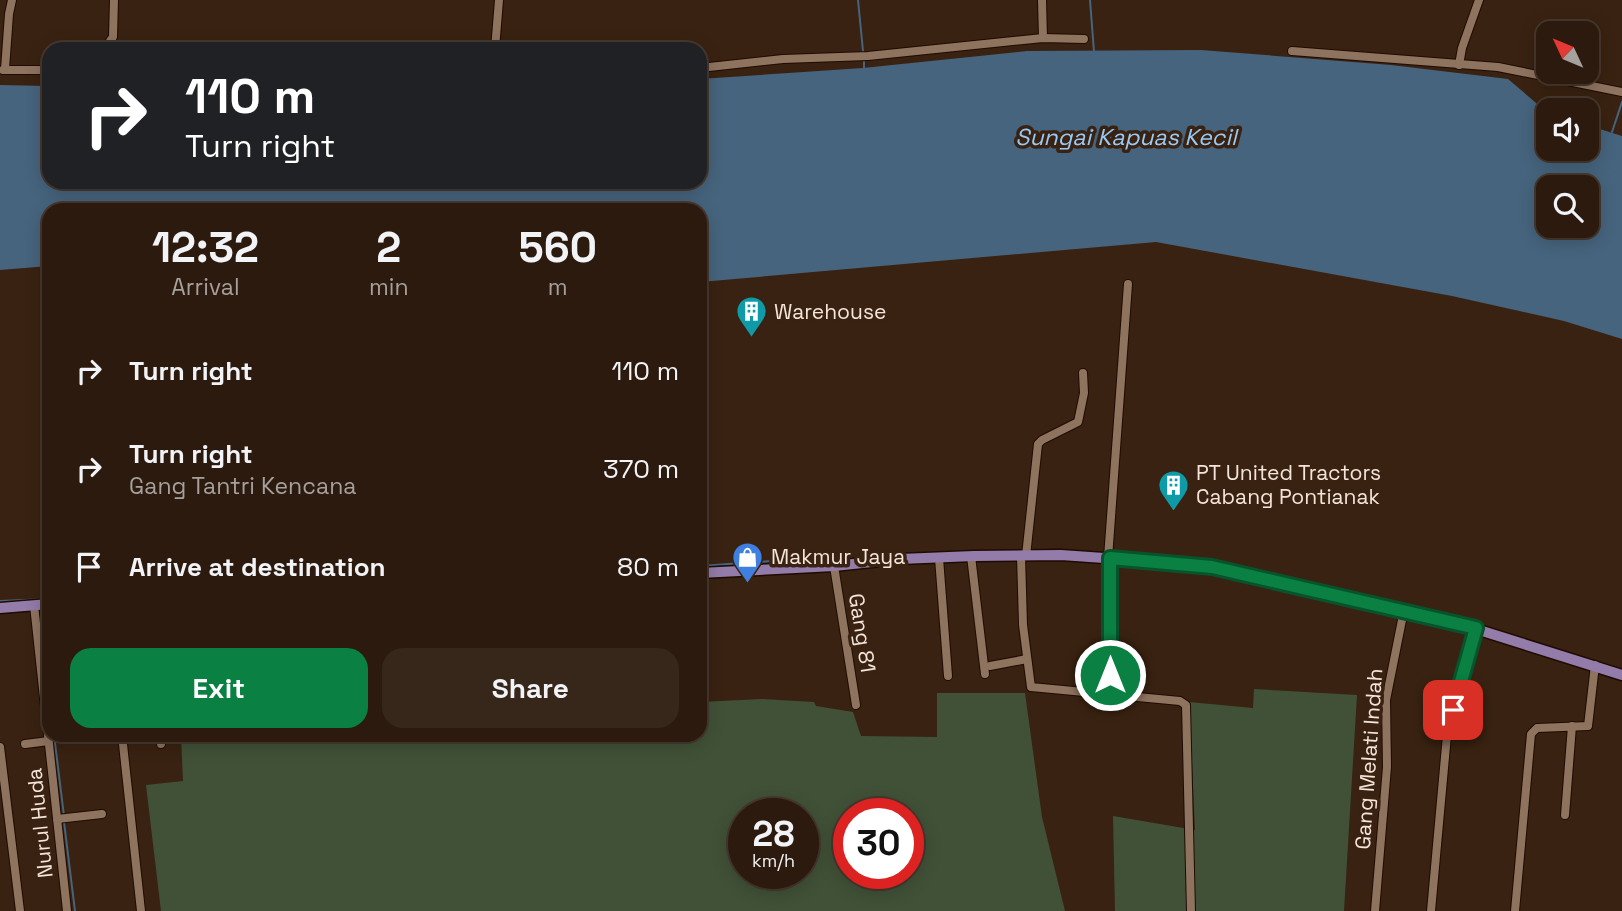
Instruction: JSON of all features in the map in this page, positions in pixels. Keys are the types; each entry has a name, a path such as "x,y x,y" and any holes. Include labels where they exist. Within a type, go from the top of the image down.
{"main road":[{"path":"707,573 971,556 1109,558 1212,567 1476,628 1622,675"},
{"path":"0,608 42,604"}],"street":[{"path":"12,0 3,70 42,70"},
{"path":"110,42 113,37 114,0"},
{"path":"496,42 499,0"},
{"path":"1042,0 1043,37"},
{"path":"1459,65 1462,48 1479,0"},
{"path":"707,67 783,59 868,56 1043,37 1084,38"},
{"path":"1292,51 1498,66 1622,92"},
{"path":"1110,675 1109,558 1128,284"},
{"path":"1083,373 1084,393 1078,422 1038,444 1023,556 1027,659 1031,687 1184,702 1191,911"},
{"path":"971,556 985,674"},
{"path":"939,558 948,676"},
{"name":"Gang 81","path":"834,566 856,705"},
{"name":"Nurul Huda","path":"34,605 42,678"},
{"name":"Gang Melati Indah","path":"1375,911 1387,767 1386,699 1404,610"},
{"path":"1430,911 1447,736 1476,628"},
{"path":"990,666 1027,659"},
{"path":"1515,911 1531,734 1535,728 1590,725 1595,665"},
{"path":"1565,815 1572,726"},
{"path":"25,744 42,742"},
{"name":"Nurul Huda","path":"49,742 62,819 67,911"},
{"path":"123,742 141,911"},
{"path":"0,747 20,911"},
{"path":"62,819 102,814"}],"green space":[{"path":"1254,689 1357,695 1344,911 1115,911 1113,816 1195,830 1189,702 1253,708"},
{"path":"937,693 1025,693 1042,817 1065,911 161,911 146,785 183,781 181,742 707,742 707,702 762,699 814,702 816,706 853,712 861,736 937,737"}],"water":[{"name":"Sungai Kapuas Kecil","path":"1201,50 1391,65 1508,79 1536,103 1536,161 1599,161 1599,129 1622,136 1622,339 1564,321 1452,296 1156,242 707,281 707,203 42,203 42,267 0,270 0,85 42,86 42,189 707,189 707,79 863,68 1027,51"}],"waterway":[{"path":"858,0 863,51"},
{"path":"1090,0 1094,52"},
{"path":"864,62 864,69"},
{"path":"1612,132 1622,102"},
{"path":"707,566 771,561"},
{"path":"0,601 42,599"},
{"path":"41,615 42,624"},
{"path":"55,742 64,816"},
{"path":"64,822 75,911"}],"place":[{"name":"Warehouse","path":"751,339"},
{"name":"PT United Tractors Cabang Pontianak","path":"1173,512"},
{"name":"Makmur Jaya","path":"748,584"}],"route":[{"path":"1110,675 1110,558 1190,564 1332,593 1476,628 1453,710"}]}
